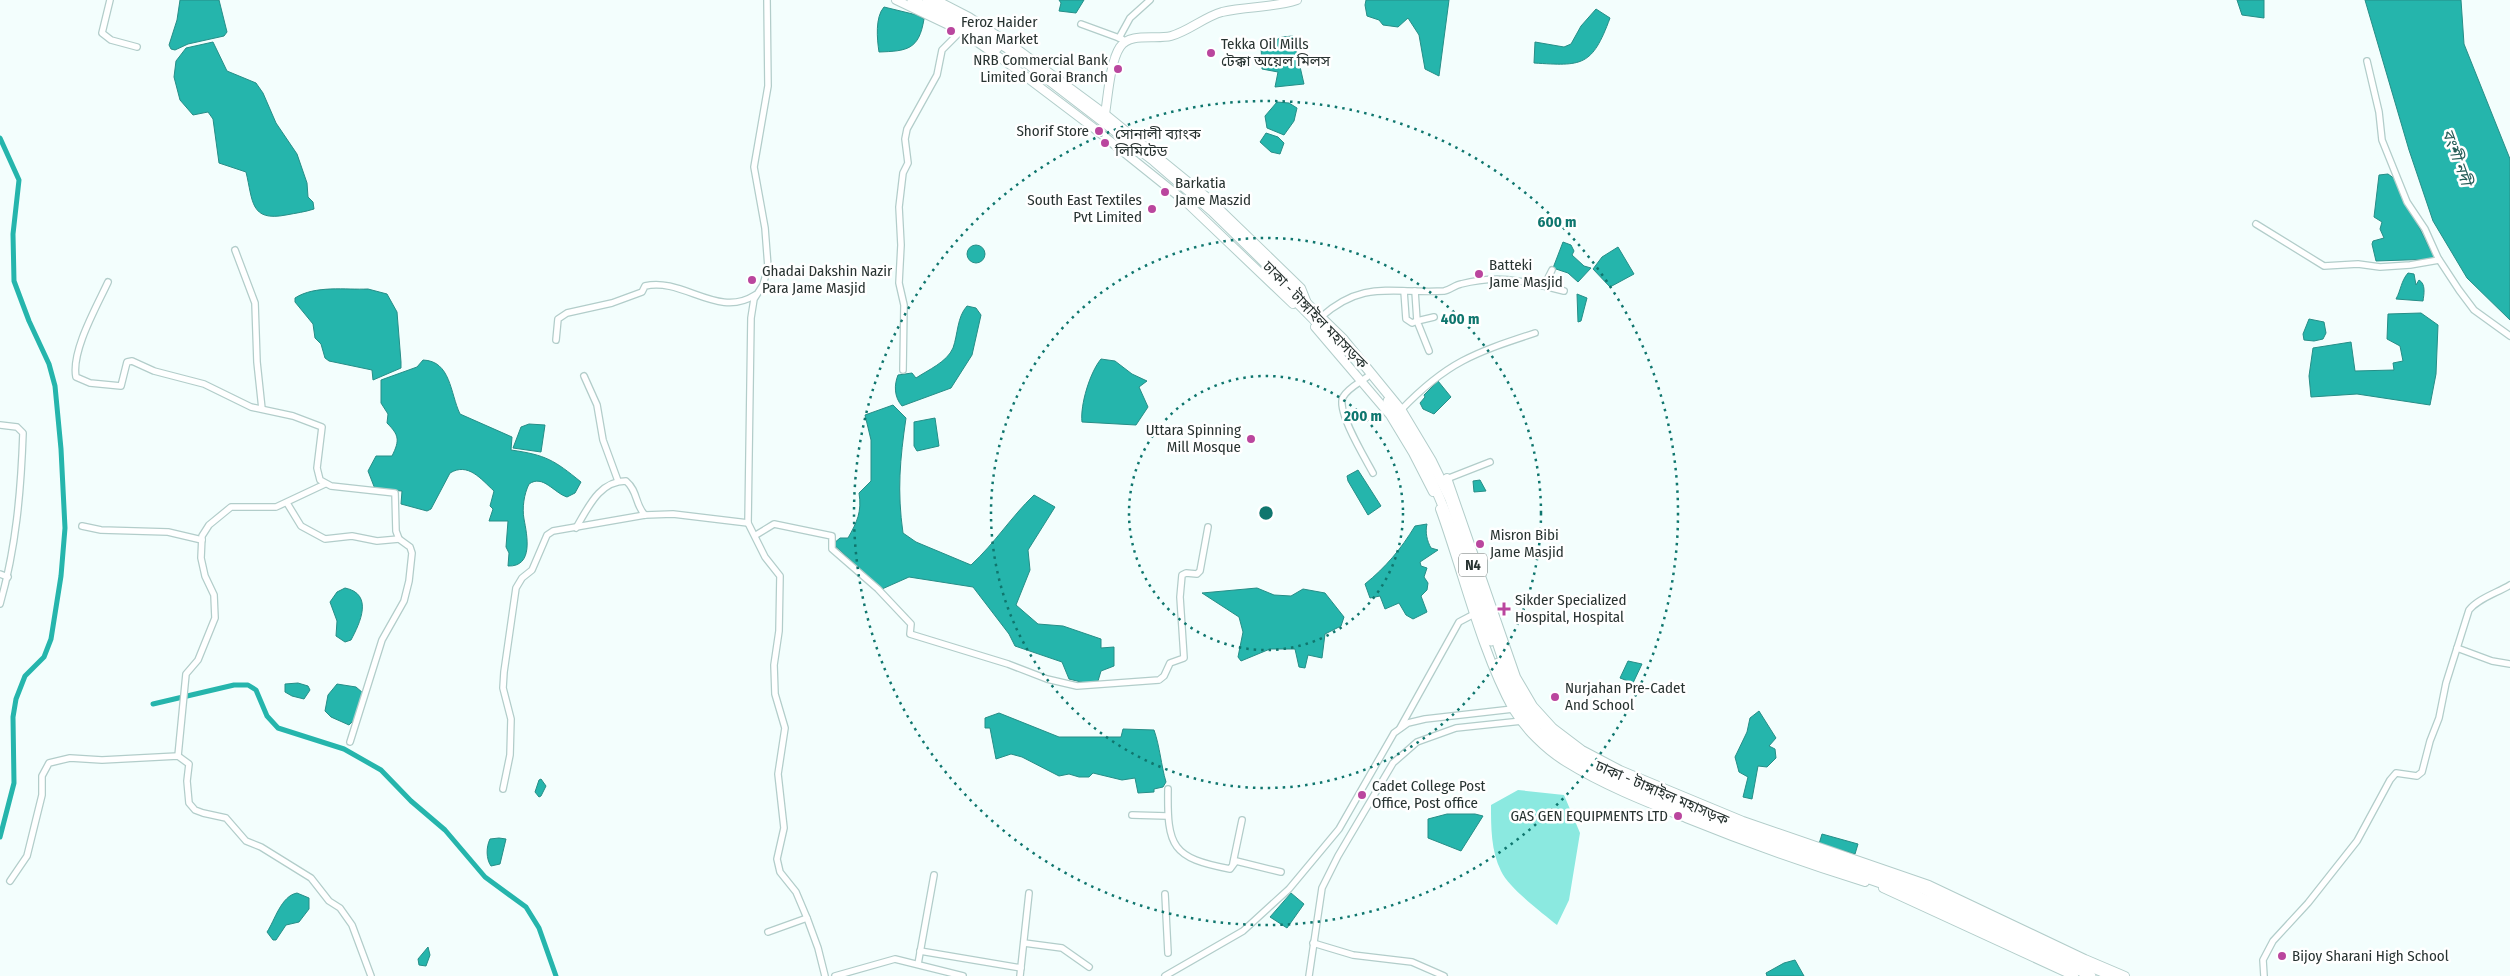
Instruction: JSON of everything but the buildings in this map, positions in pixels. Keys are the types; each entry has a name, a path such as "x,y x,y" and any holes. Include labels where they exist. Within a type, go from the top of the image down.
{"highway":[{"name":"ঢাকা - টাঙ্গাইল মহাসড়ক","path":"912,0 964,27 1004,52 1100,124 1208,214 1301,305 1321,317 1343,339 1401,410 1444,479 1503,660 1514,686 1538,721 1566,748 1598,768 1649,790 1780,840 1923,889 2112,976"},
{"name":"ঢাকা - টাঙ্গাইল মহাসড়ক","path":"927,0 1007,48 1104,121 1212,211 1338,343 1365,379 1397,415 1428,468 1444,506 1478,612 1503,675 1517,704 1537,731 1565,756 1618,785 1789,855 1918,896 2091,976"}],"main road":[{"path":"896,0 961,31 1005,61 1095,129 1186,202 1301,305"},
{"path":"936,0 969,17 1013,46 1105,114 1208,198 1300,288 1301,305"},
{"path":"1105,114 1114,63 1123,39 1170,36 1202,20 1224,12 1297,0"},
{"path":"1478,612 1497,676 1513,710 1542,744 1565,762 1616,788 1789,855 1890,890 2074,976"},
{"path":"2084,962 2125,976"}],"street":[{"path":"110,0 102,30 104,36 137,46"},
{"path":"556,340 558,319 568,313 612,303 642,292 644,286 670,285 713,300 734,304 745,302 756,294 763,284 768,266 765,228 754,167 768,86 767,0"},
{"path":"1081,24 1123,39 1130,18 1150,0"},
{"path":"904,370 904,305 899,284 901,245 899,206 903,173 908,163 905,139 907,129 937,75 942,50 961,31"},
{"path":"2367,61 2379,112 2382,140 2408,202 2425,229 2439,260 2474,310 2510,336"},
{"path":"2256,224 2324,266 2358,264 2380,267 2410,265 2439,260"},
{"path":"236,250 255,303 257,362 262,409"},
{"path":"1544,286 1552,270"},
{"path":"1321,317 1338,303 1362,292 1447,291 1460,284 1497,278 1544,286 1564,292"},
{"path":"108,282 82,341 74,370 76,377 90,383 121,386 127,362 132,361 154,371 204,384 251,407 293,416 322,427 317,468 320,480 325,484 395,493 396,531 399,539 410,547 412,553 409,580 404,601 382,640 350,742"},
{"path":"1404,291 1406,319 1412,323 1434,318"},
{"path":"1415,291 1418,321 1428,351"},
{"path":"756,294 753,305 749,360 751,408 748,523 756,535 765,557 780,576 779,631 774,665 775,694 785,728 778,774 784,828 778,864 783,878 796,892 818,948 825,976"},
{"path":"1401,410 1439,374 1457,362 1480,351 1535,333"},
{"path":"584,376 597,405 603,440 618,481"},
{"path":"1365,379 1351,388 1342,398 1342,411 1372,473"},
{"path":"0,425 18,427 24,433 18,521 8,577 0,604"},
{"path":"1444,479 1490,462"},
{"path":"576,528 593,498 618,481 626,481 634,488 640,511 644,515"},
{"path":"178,756 184,687 188,670 198,660 215,618 214,595 205,576 201,558 202,540 209,525 231,507 276,507 325,484"},
{"path":"287,503 301,526 325,539 352,536 377,541 399,539"},
{"path":"503,789 510,755 511,719 503,688 504,672 516,588 536,564 547,535 553,531 644,515 673,514 748,523"},
{"path":"756,535 774,524 832,537 832,549 891,602 911,624 911,635 1008,664 1048,679 1077,686 1159,680 1164,676 1170,662 1184,658 1180,597 1182,576 1186,573 1197,574 1200,571 1208,527"},
{"path":"82,526 101,530 168,532 202,540"},
{"path":"0,574 8,577"},
{"path":"2264,976 2263,960 2273,941 2308,903 2357,841 2390,780 2396,773 2417,776 2422,772 2469,610 2475,603 2496,594 2510,585"},
{"path":"1400,729 1459,622 1478,612"},
{"path":"2457,648 2492,661 2510,664"},
{"path":"1165,976 1243,930 1289,889 1339,829 1394,733 1408,723 1425,719 1513,710"},
{"path":"1309,976 1322,888 1338,856 1399,756 1417,742 1456,728 1522,721"},
{"path":"10,881 27,856 42,795 42,776 49,763 70,758 102,760 178,756 190,764 186,789 189,802 195,810 226,818 246,841 261,847 311,878 329,901 340,908 352,925 371,976"},
{"path":"1168,789 1167,816 1170,834 1179,851 1207,864 1230,869 1242,820"},
{"path":"1132,815 1167,816"},
{"path":"1233,863 1244,861 1281,872"},
{"path":"918,964 934,875"},
{"path":"1020,976 1029,892"},
{"path":"1165,894 1168,953"},
{"path":"768,932 806,918"},
{"path":"1024,942 1062,948 1089,967"},
{"path":"1313,943 1353,955 1412,962 1444,976"},
{"path":"920,952 1021,968"},
{"path":"835,976 857,968 895,960 963,976"}],"shaded area":[{"path":"1518,790 1564,795 1580,833 1569,900 1557,925 1511,885 1501,871 1495,855 1491,805"}],"water":[{"path":"180,0 219,0 227,32 224,36 188,44 175,50 171,49 169,45 177,20"},
{"path":"1059,0 1084,0 1076,13 1059,11 1061,3"},
{"path":"1366,0 1449,0 1439,76 1425,69 1419,35 1408,18 1398,27 1383,25 1379,20 1367,16"},
{"path":"2237,0 2264,0 2264,18 2242,15"},
{"name":"বংশী নদী","path":"2365,0 2461,0 2464,44 2510,159 2510,320 2467,278 2433,221 2409,150"},
{"path":"884,7 917,15 924,19 919,37 910,47 897,51 879,52 878,22"},
{"path":"1596,9 1610,18 1604,34 1591,55 1574,63 1534,63 1535,42 1564,47 1571,44 1581,26"},
{"path":"1293,36 1304,84 1275,87 1278,72 1262,69 1261,45 1265,39 1272,42 1282,37"},
{"path":"213,42 227,71 256,83 263,93 276,123 297,154 307,183 308,197 313,202 314,209 274,216 259,212 252,200 246,172 219,163 213,119 208,112 193,115 180,100 174,77 176,61 186,48"},
{"path":"1277,102 1289,103 1297,108 1294,121 1284,135 1267,128 1265,116"},
{"path":"1266,133 1278,137 1284,143 1280,154 1271,152 1260,142"},
{"path":"2388,174 2395,179 2435,259 2376,261 2373,241 2384,238 2380,229 2382,222 2374,217 2379,175"},
{"path":"1563,242 1571,245 1574,251 1572,255 1584,266 1591,268 1578,282 1568,273 1553,268"},
{"path":"972,245 980,245 985,250 983,261 972,263 967,258 967,250"},
{"path":"1618,247 1634,274 1610,287 1593,269 1602,257"},
{"path":"2408,273 2414,274 2416,285 2419,280 2423,284 2423,301 2396,299"},
{"path":"368,289 387,294 397,312 401,362 401,368 373,380 372,370 329,361 325,358 321,344 315,338 313,324 295,302 295,298 312,291"},
{"path":"1577,294 1587,298 1581,321 1578,322"},
{"path":"967,306 976,308 981,315 972,355 951,388 902,406 897,399 896,383 898,375 912,373 916,378 937,365 950,353 953,348 959,320"},
{"path":"2421,313 2438,325 2436,374 2430,405 2357,394 2311,397 2309,376 2313,348 2351,342 2355,371 2394,370 2393,363 2403,361 2400,346 2387,339 2388,314"},
{"path":"2309,319 2324,322 2326,333 2323,339 2314,341 2304,340 2303,334"},
{"path":"1101,359 1115,361 1132,374 1147,381 1139,387 1148,407 1136,425 1082,422 1087,389 1093,372"},
{"path":"423,360 439,366 444,372 460,414 512,437 511,450 533,454 549,460 564,468 581,482 575,493 567,497 539,481 529,484 523,510 527,549 522,561 516,565 508,566 509,553 506,547 508,521 489,521 493,509 490,506 494,491 474,473 463,469 450,473 431,509 427,511 401,504 402,491 375,489 368,471 376,456 392,456 397,442 396,434 387,423 388,414 381,403 381,380 417,367"},
{"path":"1438,381 1451,397 1434,414 1423,409 1420,403 1425,397 1424,395"},
{"path":"893,405 906,418 900,475 903,533 916,542 971,565 1034,495 1055,507 1028,550 1030,570 1016,605 1038,624 1063,626 1101,639 1101,648 1114,647 1114,666 1101,671 1098,681 1085,683 1069,679 1062,662 1015,646 1009,634 973,587 909,577 882,589 833,544 840,538 848,538 858,517 860,506 859,493 871,481 871,440 865,415"},
{"path":"935,418 939,446 917,451 914,446 914,422"},
{"path":"529,424 545,425 541,452 513,448 521,427"},
{"path":"1358,470 1381,506 1368,515 1348,481 1347,476"},
{"path":"1480,480 1486,491 1474,492 1473,481"},
{"path":"1427,524 1427,539 1431,548 1438,550 1420,562 1421,566 1427,568 1424,577 1428,583 1427,590 1421,596 1427,612 1413,619 1406,615 1399,603 1385,609 1380,596 1370,598 1365,584 1393,557 1415,526"},
{"path":"345,588 354,591 359,596 362,610 361,618 351,640 345,642 336,636 337,621 330,602 337,592"},
{"path":"1257,588 1274,595 1291,596 1303,589 1325,593 1344,617 1341,626 1325,634 1322,658 1308,655 1305,668 1299,667 1295,649 1270,649 1241,661 1238,657 1243,632 1239,617 1202,593"},
{"path":"1628,661 1642,664 1633,683 1620,678"},
{"path":"298,683 308,686 310,690 304,699 285,692 285,684"},
{"path":"337,684 356,687 363,693 354,720 349,725 331,717 325,711 328,695"},
{"path":"1759,711 1776,738 1769,746 1775,749 1776,758 1767,767 1758,766 1752,799 1743,797 1748,777 1739,772 1735,757 1747,732 1750,718"},
{"path":"999,713 1059,737 1121,737 1123,729 1154,730 1166,782 1163,787 1154,789 1154,792 1138,793 1135,778 1122,780 1093,773 1089,777 1069,774 1059,776 1022,757 1011,754 996,759 990,728 985,728 985,718"},
{"path":"541,779 546,786 539,797 535,792"},
{"path":"1447,814 1475,814 1483,816 1461,851 1428,838 1428,819"},
{"path":"1822,834 1858,844 1855,854 1819,844"},
{"path":"490,839 506,839 500,864 491,866 487,856 489,842"},
{"path":"297,893 309,898 309,909 299,922 286,925 276,940 273,940 267,932 283,903 291,895"},
{"path":"1291,893 1304,904 1287,928 1270,917"},
{"path":"428,947 430,955 426,966 419,965 418,959"},
{"path":"1795,960 1804,976 1767,976 1766,973 1784,963"}],"waterway":[{"path":"0,138 19,180 13,234 14,281 29,321 49,364 55,386 61,449 65,528 61,576 51,639 44,657 25,676 16,699 13,717 14,783 0,837"},
{"path":"153,704 234,685 248,685 256,690 267,716 278,728 344,749 381,770 411,801 445,830 485,877 526,907 539,928 556,976"}],"place":[{"name":"Feroz Haider Khan Market","path":"951,31"},
{"name":"Tekka Oil Mills টেক্কা অয়েল মিলস","path":"1211,53"},
{"name":"NRB Commercial Bank Limited Gorai Branch","path":"1118,69"},
{"name":"Shorif Store","path":"1099,131"},
{"name":"সোনালী ব্যাংক লিমিটেড","path":"1105,143"},
{"name":"Barkatia Jame Maszid","path":"1165,192"},
{"name":"South East Textiles Pvt Limited","path":"1152,209"},
{"name":"Batteki Jame Masjid","path":"1479,274"},
{"name":"Ghadai Dakshin Nazir Para Jame Masjid","path":"752,280"},
{"name":"Uttara Spinning Mill Mosque","path":"1251,439"},
{"name":"Misron Bibi Jame Masjid","path":"1480,544"},
{"name":"Sikder Specialized Hospital, Hospital","path":"1504,609"},
{"name":"Nurjahan Pre-Cadet And School","path":"1555,697"},
{"name":"Cadet College Post Office, Post office","path":"1362,795"},
{"name":"GAS GEN EQUIPMENTS LTD","path":"1678,816"},
{"name":"Bijoy Sharani High School","path":"2282,956"}]}
